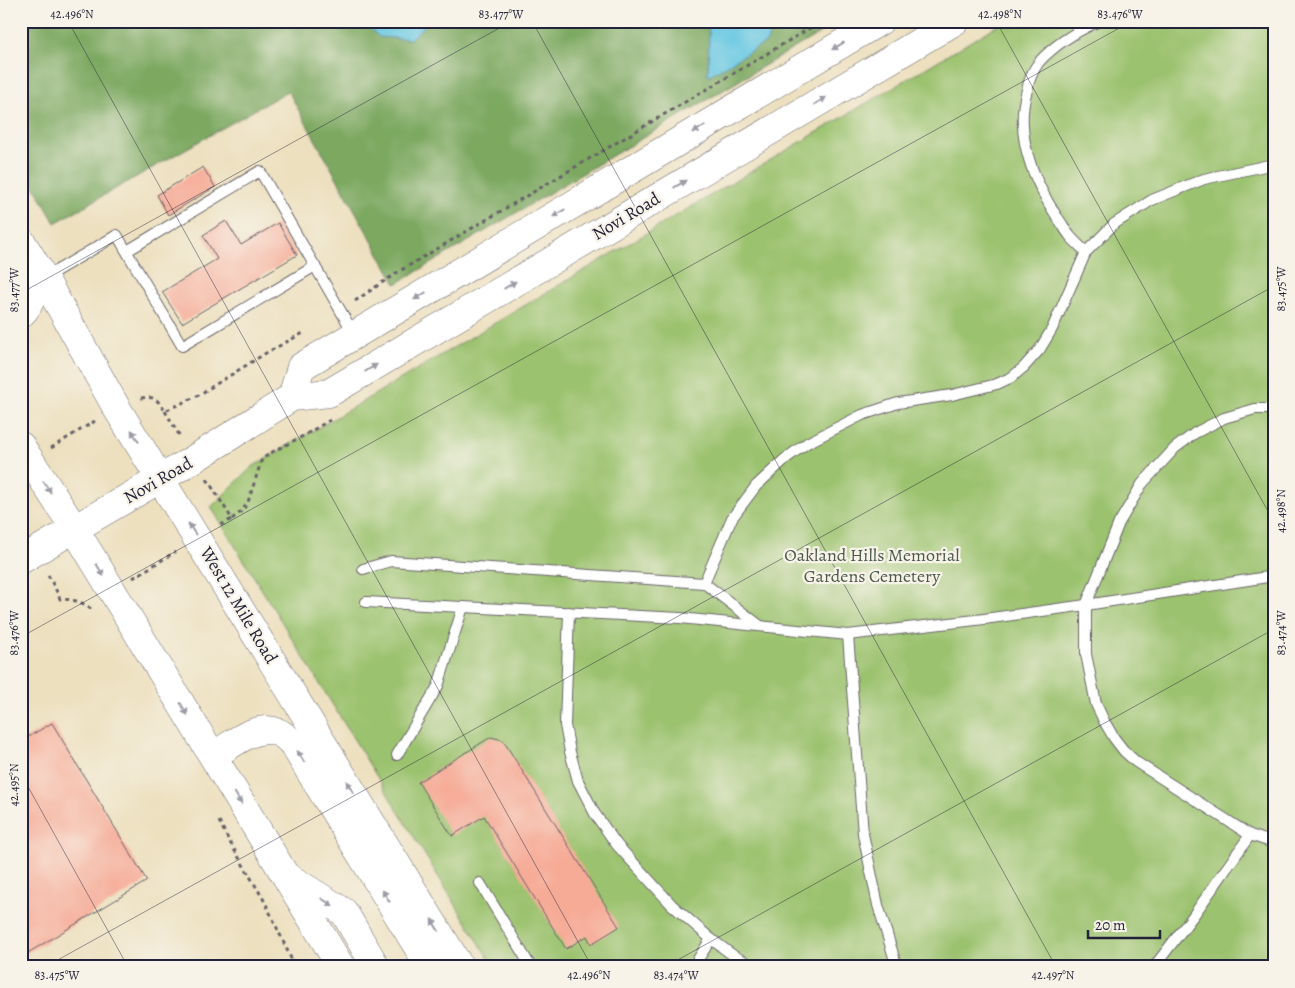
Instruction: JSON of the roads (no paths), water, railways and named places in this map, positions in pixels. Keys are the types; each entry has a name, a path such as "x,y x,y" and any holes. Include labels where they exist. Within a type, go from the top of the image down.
{"main road":[{"name":"Novi Road","path":"292,397 301,367 880,21"},
{"name":"Novi Road","path":"21,560 194,459 292,397 329,393 955,21"},
{"name":"West 12 Mile Road","path":"21,241 116,407 460,967"},
{"path":"21,314 35,290 40,273"},
{"path":"26,453 74,528 341,967"},
{"path":"213,756 234,742 256,731 266,729 286,736 430,967"},
{"path":"286,876 344,912 376,967"}],"lane":[{"path":"1086,252 1070,236 1044,197 1036,178 1026,152 1023,102 1030,77 1038,63 1050,51 1077,32 1099,21"},
{"path":"704,583 732,518 756,486 785,459 807,443 862,415 898,403 952,395 997,384 1012,377 1040,349 1060,311 1086,252 1114,224 1152,200 1204,178 1274,164"},
{"path":"127,251 260,171 354,335"},
{"path":"40,273 117,235 182,346 314,266"},
{"path":"1274,409 1254,410 1224,418 1195,433 1174,448 1142,484 1119,523 1086,605 1086,654 1090,679 1096,704 1114,738 1136,762 1250,835 1274,843"},
{"path":"363,569 391,561 704,583 760,626"},
{"path":"366,602 680,618 848,635 1086,605 1274,576"},
{"path":"397,755 438,686 464,607"},
{"path":"569,612 565,725 578,781 595,814 617,845 672,905 711,939 734,956 755,967"},
{"path":"848,635 863,834 878,905 897,967"},
{"path":"1154,967 1193,916 1250,835"},
{"path":"480,883 531,967"},
{"path":"693,967 711,939"}],"water":[{"path":"363,21 430,21 410,39 379,37"},
{"path":"705,21 773,21 767,42 708,76 709,31"}],"park label":[{"name":"Oakland Hills Memorial Gardens Cemetery","path":"872,565"}]}
